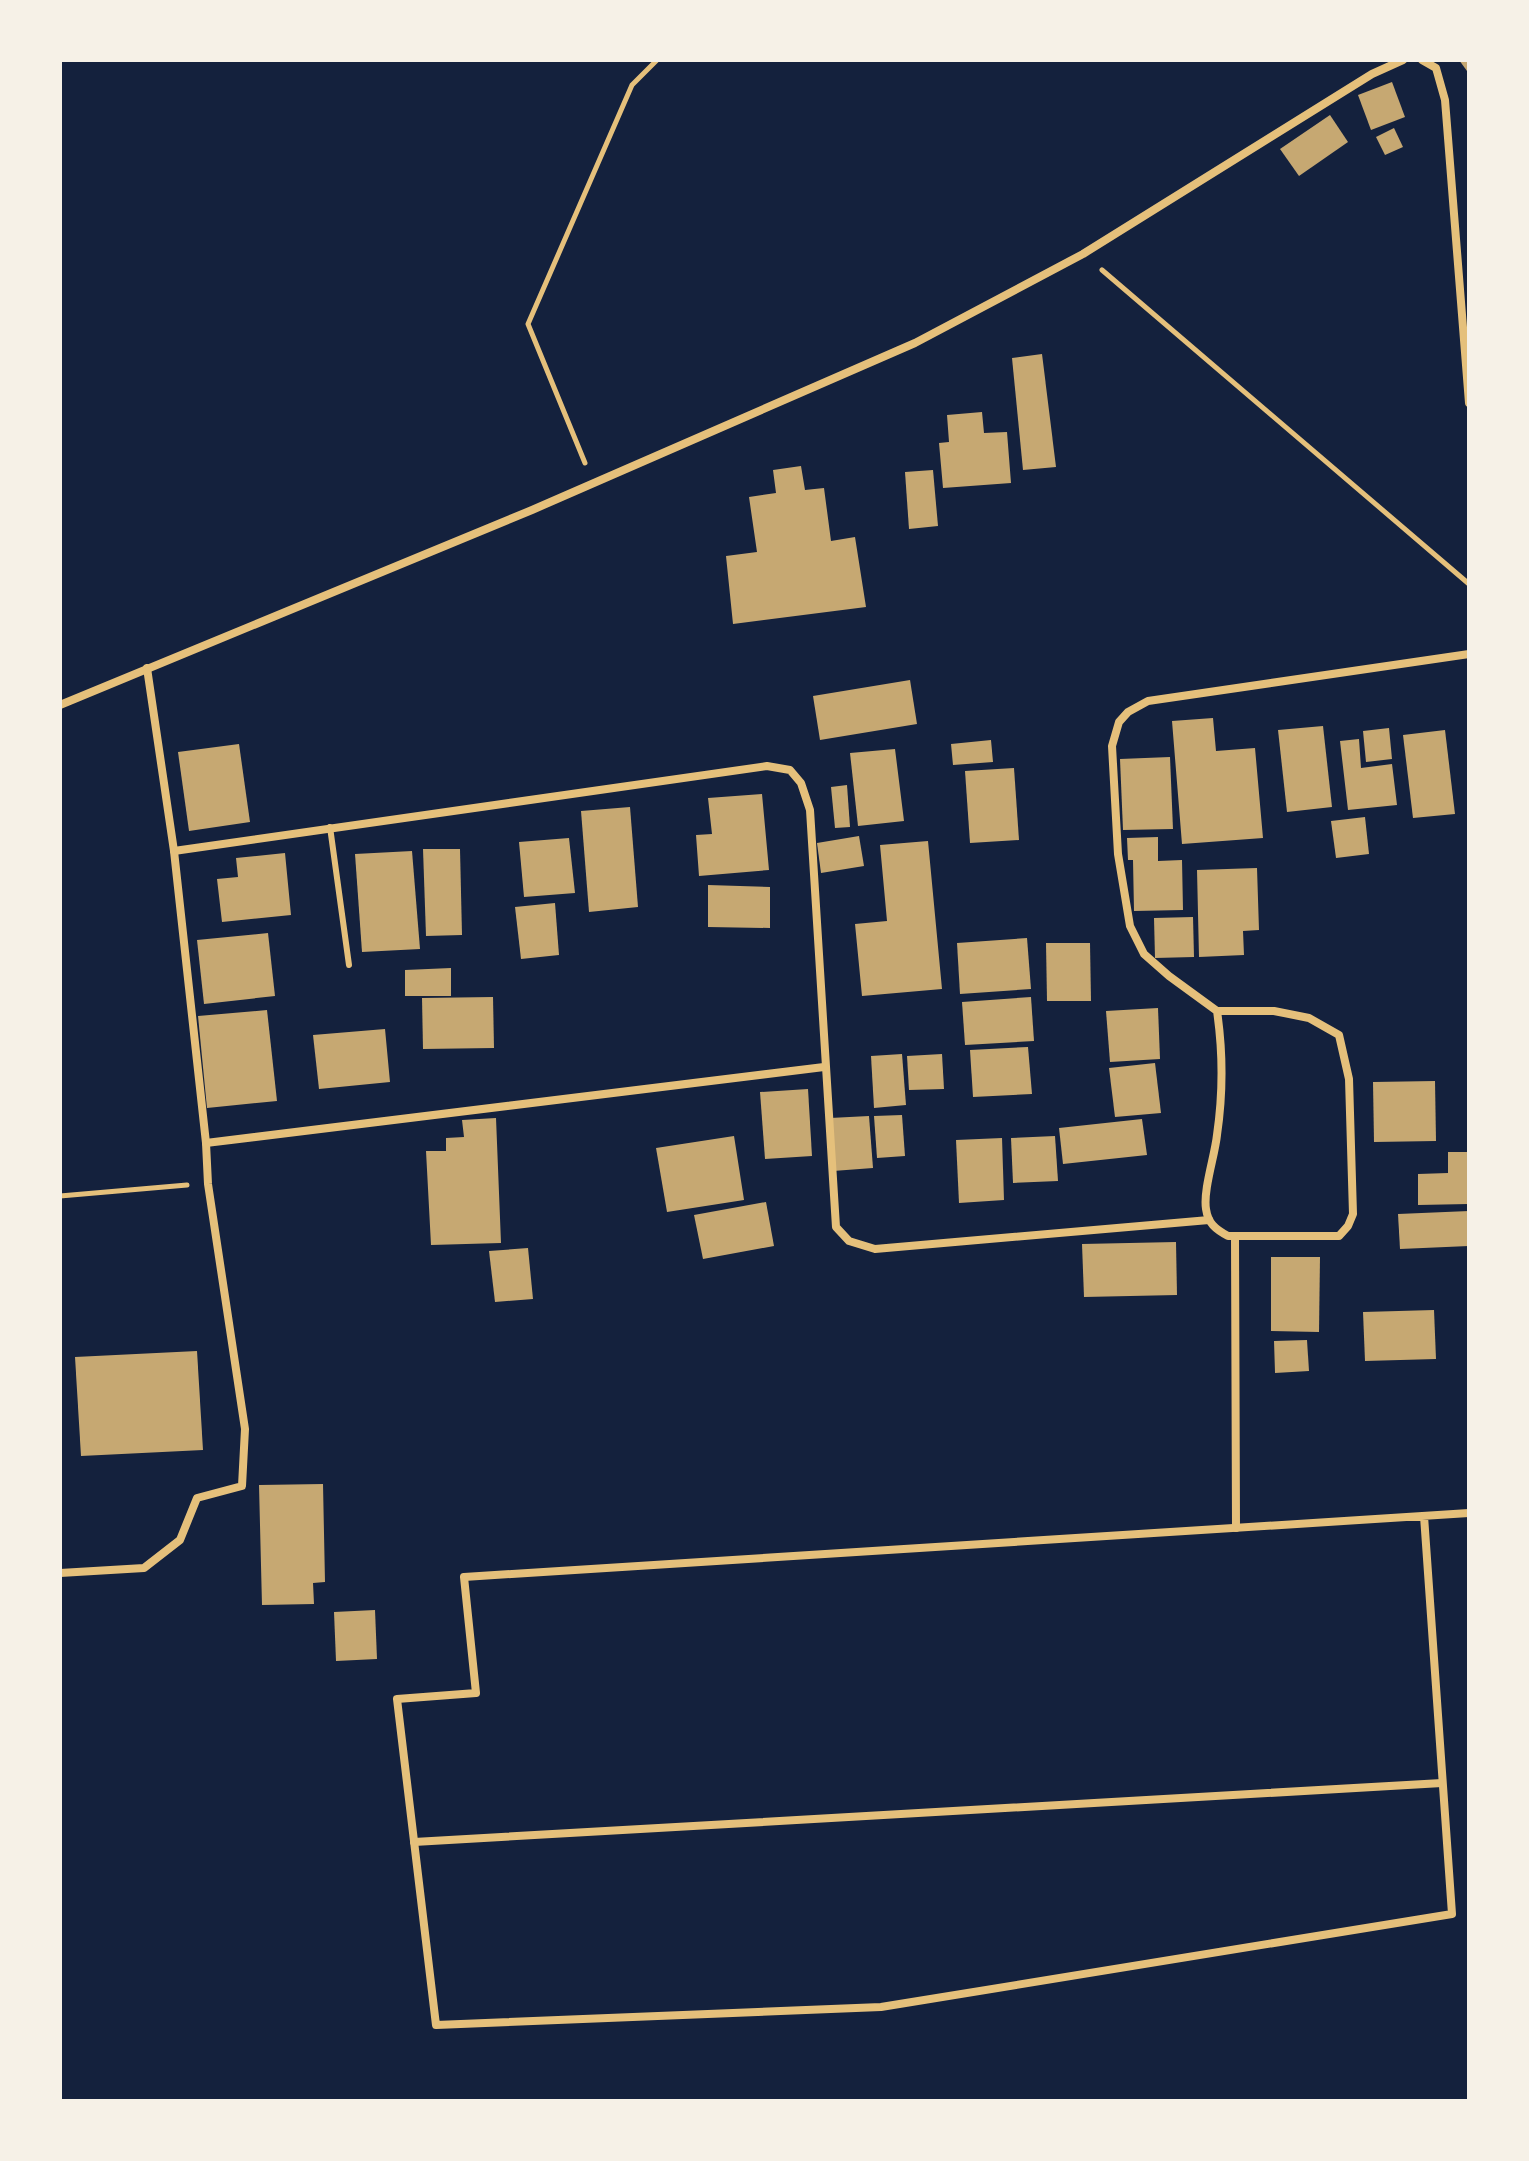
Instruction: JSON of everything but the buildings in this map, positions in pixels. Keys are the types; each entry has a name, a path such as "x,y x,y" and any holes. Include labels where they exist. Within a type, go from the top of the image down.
{"street":[{"path":"60,705 592,483 915,343 1083,254 1372,74 1403,60"},
{"path":"1422,60 1436,68 1445,100 1469,403"},
{"path":"1217,1011 1221,1035 1220,1115 1205,1205 1209,1220 1216,1230 1228,1236 1339,1236 1353,1214 1349,1079 1339,1035 1309,1018 1274,1011 1217,1011 1144,954 1130,926 1118,854 1112,746 1119,722 1128,712 1148,701 1469,654"},
{"path":"60,1573 144,1568 180,1540 197,1498 242,1486 245,1429 208,1184 174,851 147,668"},
{"path":"174,851 767,766 790,770 801,783 810,810 836,1227 849,1241 875,1249 1209,1220"},
{"path":"206,1143 824,1067"},
{"path":"1235,1236 1236,1528"},
{"path":"1424,1516 1452,1914 881,2007 436,2025 397,1699 476,1693 464,1577 1469,1513"},
{"path":"414,1842 1442,1783"}],"lane":[{"path":"330,827 349,965"}],"path":[{"path":"592,483 528,324 632,85 657,60"},
{"path":"1083,254 1469,584"},
{"path":"60,1196 208,1184"}]}
